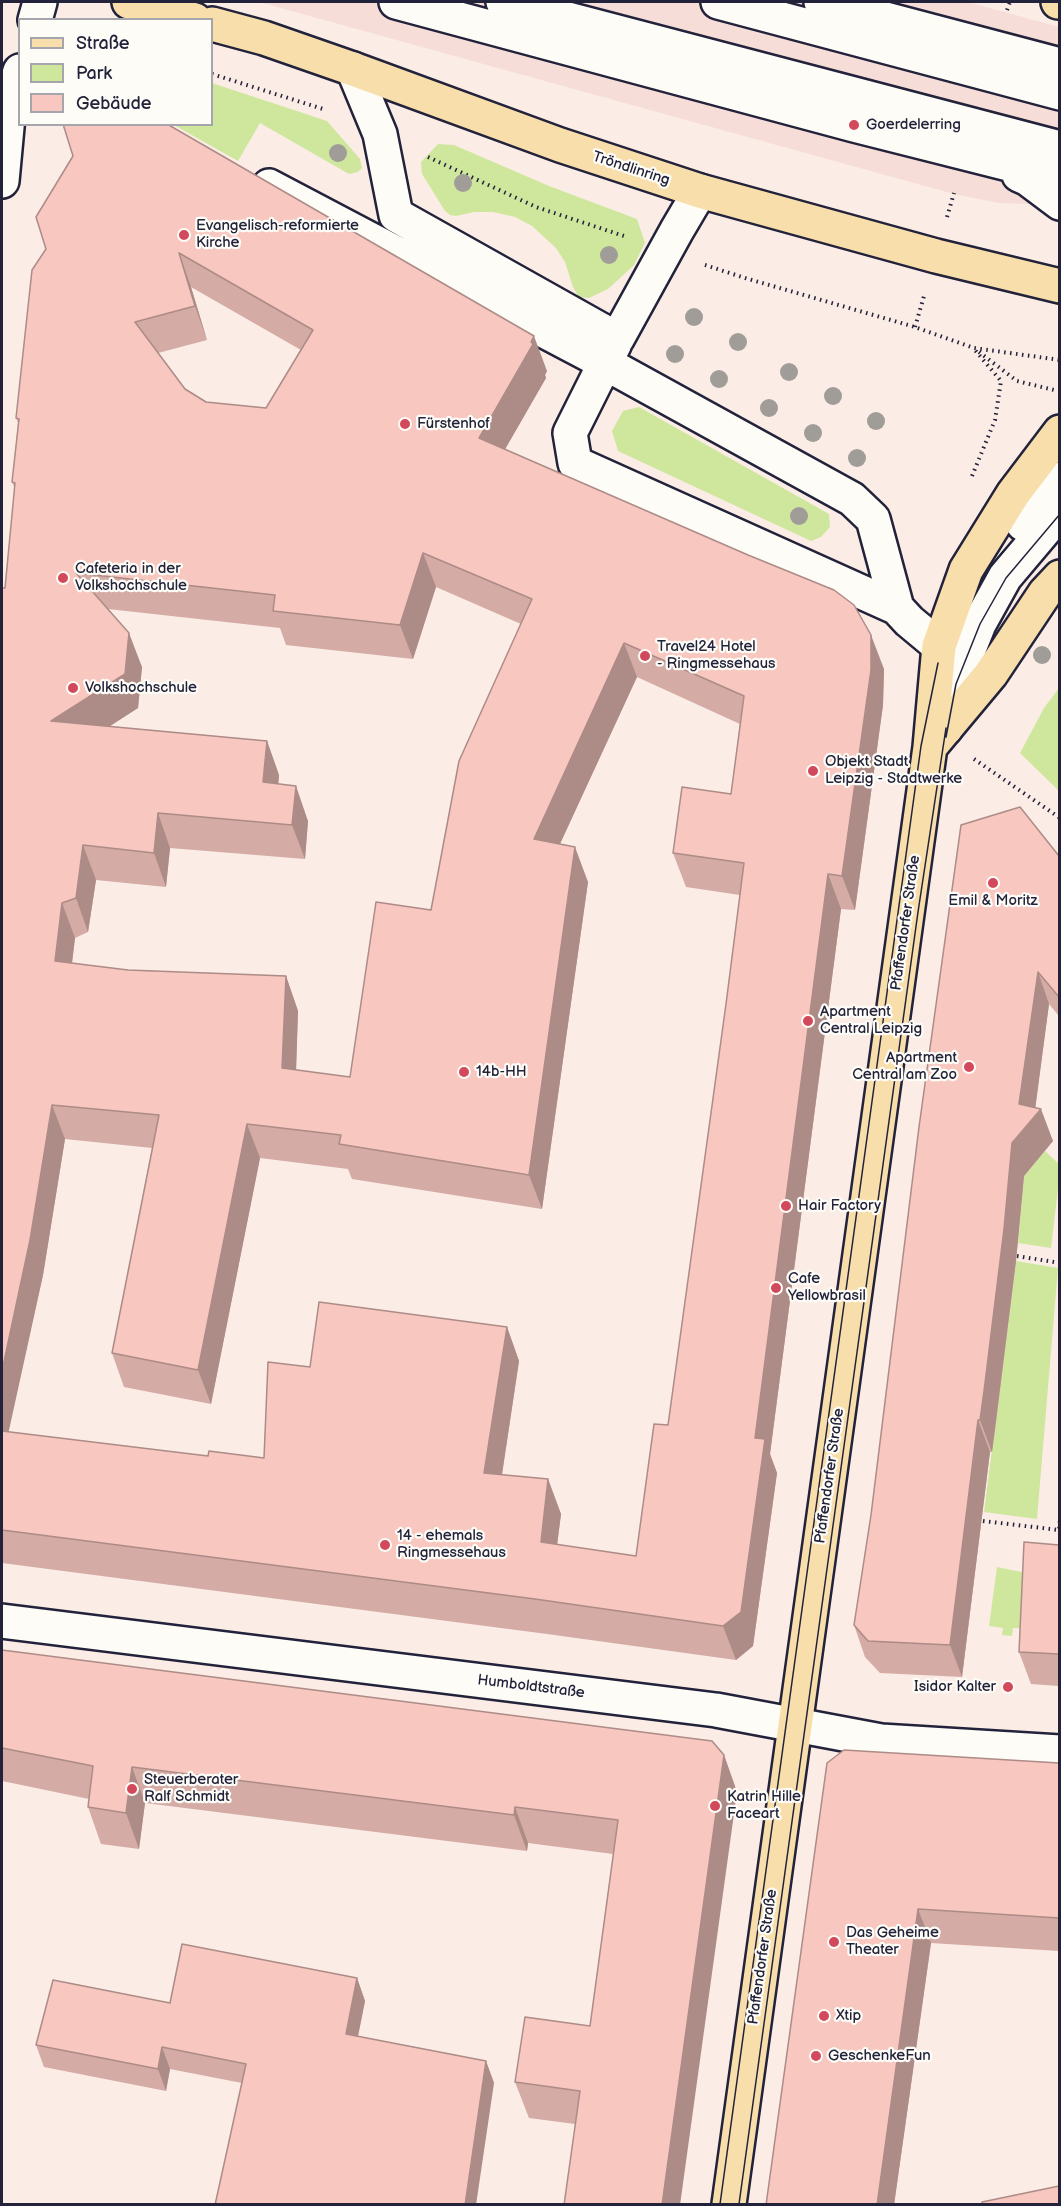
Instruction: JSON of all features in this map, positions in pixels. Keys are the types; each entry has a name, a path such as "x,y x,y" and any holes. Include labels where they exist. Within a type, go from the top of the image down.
{"main road":[{"path":"129,2 188,18"},
{"name":"Tröndlinring","path":"213,24 264,38 560,145 700,192 936,256 1059,286"},
{"name":"Pfaffendorfer Straße","path":"729,2205 938,738 938,655 966,570 1013,494 1059,432"},
{"path":"938,738 991,674 1045,593 1059,577"}],"street":[{"path":"36,18 40,2"},
{"path":"396,2 1059,177"},
{"path":"503,2 1059,148"},
{"path":"718,2 1059,93"},
{"path":"821,2 1059,65"},
{"path":"353,69 380,135 396,214 611,351 852,499 873,519 897,608"},
{"path":"2,181 9,106 18,77"},
{"path":"974,127 1044,155 1059,165"},
{"path":"918,141 998,166 1028,179 1059,203"},
{"path":"245,173 611,351"},
{"path":"700,192 611,351 570,433 575,463 897,608 938,655 973,585 1059,479"},
{"path":"938,738 955,684 979,624 1005,577 1059,512"},
{"name":"Humboldtstraße","path":"2,1621 716,1710 881,1741 1059,1752"}],"path":[{"path":"213,74 317,107 536,207 745,278 915,327 974,348 1059,360"},
{"path":"915,327 924,297"},
{"path":"974,348 1017,381 1059,391"},
{"path":"974,348 1001,381 995,420 979,459"},
{"path":"938,738 976,759 1059,818"},
{"path":"1017,1256 1059,1263"},
{"path":"983,1521 1059,1530 1059,1519"}],"shaded area":[{"path":"259,2 968,2 1059,27 1059,205 999,203 954,194"}],"green space":[{"path":"213,83 327,121 360,159 362,168 358,172 349,174 260,123 238,161 176,126 213,126"},
{"path":"438,144 454,145 549,186 637,219 645,243 634,265 608,289 589,298 579,297 573,287 565,262 556,248 532,226 515,217 493,212 474,212 456,216 445,211 422,174 421,162"},
{"path":"639,407 829,514 830,527 821,537 811,541 618,451 612,431 623,411"},
{"path":"1059,688 1059,791 1020,753 1044,708"},
{"path":"1045,1151 1059,1164 1051,1248 1018,1243 1024,1176"},
{"path":"1016,1261 1058,1268 1037,1519 984,1512"},
{"path":"997,1567 1036,1575 1033,1629 1013,1628 1012,1636 1002,1635 1003,1628 989,1626"}],"building":[{"path":"64,126 170,126 534,336 531,342 533,344 479,438 834,590 854,605 871,635 871,670 842,876 828,874 755,1438 765,1439 741,1612 723,1626 535,1599 2,1530 2,1431 208,1456 209,1451 264,1458 268,1362 310,1367 319,1302 507,1327 484,1473 548,1479 541,1542 636,1556 654,1424 668,1425 744,863 673,853 682,787 731,794 744,696 624,643 534,839 575,847 529,1175 339,1144 341,1135 247,1124 198,1370 112,1353 159,1115 52,1105 30,1240 2,1371 2,588 5,588 15,483 12,482 19,419 16,418 32,270 46,249 36,217 73,156","holes":["179,253 313,330 266,408 206,402 185,389 135,322 195,306","423,553 532,599 459,761 431,910 376,902 350,1077 282,1068 286,976 128,970 55,961 62,903 76,898 83,845 154,853 158,813 292,825 296,786 263,782 267,741 51,721 125,674 129,633 76,573 275,595 273,611 400,625"]},
{"path":"1020,807 1059,856 1059,997 1038,972 1019,1104 1041,1109 1012,1143 984,1391 980,1420 978,1420 950,1645 868,1641 854,1625 871,1515 919,1127 961,825"},
{"path":"1024,1542 1059,1545 1059,1654 1019,1652"},
{"path":"2,1650 712,1741 724,1755 662,2205 564,2205 580,2091 515,2082 525,2017 590,2026 618,1820 515,1807 514,1815 132,1767 126,1813 88,1807 93,1766 2,1748"},
{"path":"844,1750 1059,1763 1059,1918 918,1909 877,2205 766,2205 827,1763"},
{"path":"182,1944 357,1978 346,2034 486,2061 465,2205 215,2205 246,2064 162,2047 158,2069 36,2045 53,1980 170,2003"},
{"path":"1059,2186 1059,2205 982,2205 982,2202"}],"tram line":[{"path":"946,737 956,684 980,624 1006,578 1060,514"},
{"path":"720,2204 921,746 938,663"},
{"path":"739,2204 918,912 946,728"}],"place":[{"name":"Goerdelerring","path":"854,125"},
{"name":"Evangelisch-reformierte Kirche","path":"184,235"},
{"name":"Fürstenhof","path":"405,424"},
{"name":"Cafeteria in der Volkshochschule","path":"63,578"},
{"name":"Travel24 Hotel - Ringmessehaus","path":"645,656"},
{"name":"Volkshochschule","path":"73,688"},
{"name":"Objekt Stadt Leipzig - Stadtwerke","path":"813,771"},
{"name":"Emil & Moritz","path":"993,883"},
{"name":"Apartment Central Leipzig","path":"808,1021"},
{"name":"Apartment Central am Zoo","path":"969,1067"},
{"name":"14b-HH","path":"464,1072"},
{"name":"Hair Factory","path":"786,1206"},
{"name":"Cafe Yellowbrasil","path":"776,1288"},
{"name":"14 - ehemals Ringmessehaus","path":"385,1545"},
{"name":"Isidor Kalter","path":"1008,1687"},
{"name":"Steuerberater Ralf Schmidt","path":"132,1789"},
{"name":"Katrin Hille Faceart","path":"715,1806"},
{"name":"Das Geheime Theater","path":"834,1942"},
{"name":"Xtip","path":"824,2016"},
{"name":"GeschenkeFun","path":"816,2056"}]}
